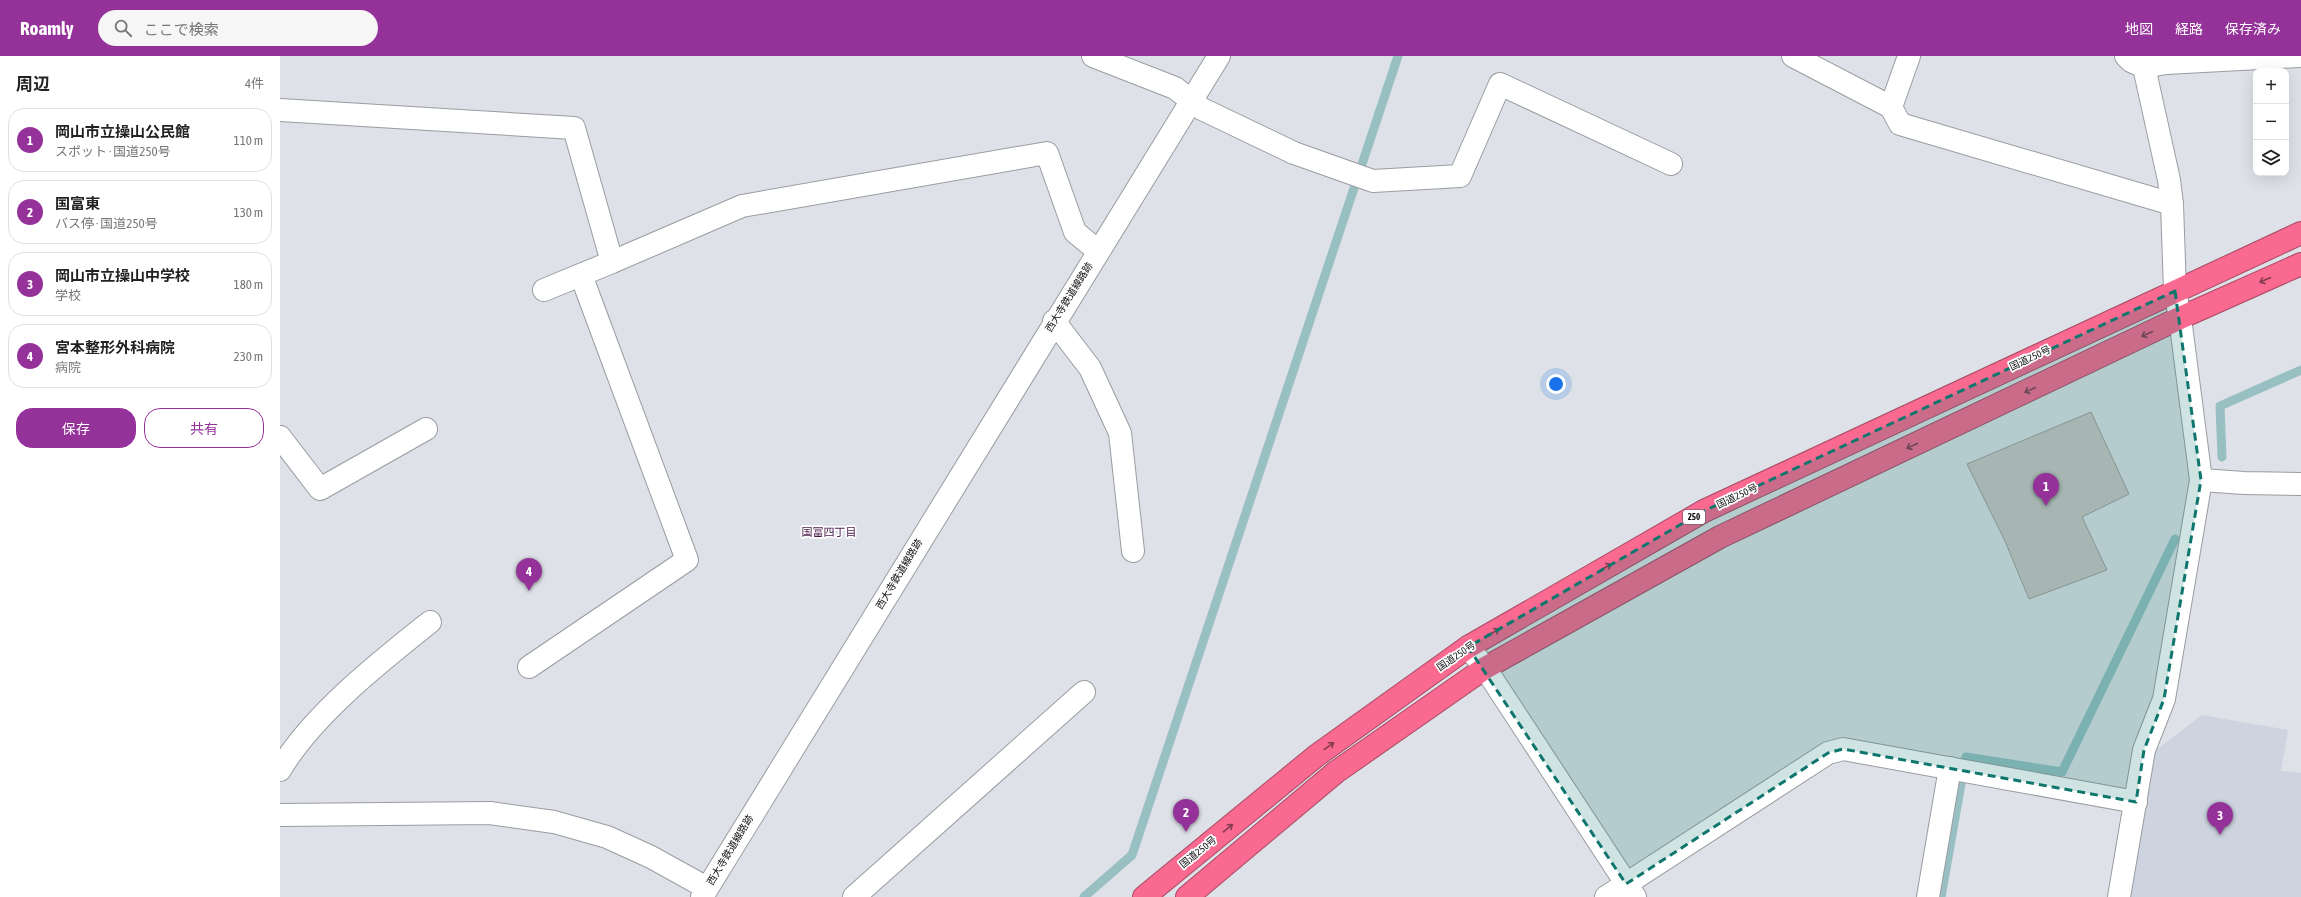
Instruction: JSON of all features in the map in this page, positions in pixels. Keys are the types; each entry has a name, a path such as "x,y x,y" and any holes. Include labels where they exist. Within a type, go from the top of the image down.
{"highway":[{"name":"国道250号","path":"1144,897 1316,756 1468,647 1704,511 2175,291 2301,234"},
{"path":"1187,897 1336,772 1485,668 1720,537 2180,318 2301,264"}],"street":[{"path":"1093,56 1175,88 1202,109 1294,153 1373,181 1460,176 1500,84 1671,164"},
{"name":"西大寺鉄道線路跡","path":"704,892 1054,321 1219,56"},
{"path":"1793,56 1891,107 1900,124 2172,204"},
{"path":"1891,107 1909,56"},
{"path":"2126,56 2131,61 2144,67 2166,63 2299,56"},
{"path":"2119,897 2144,750 2164,698 2201,480 2180,318 2175,291 2172,204 2169,180 2144,67"},
{"path":"280,110 574,128 612,262"},
{"path":"544,290 742,206 1047,153 1075,232 1098,250"},
{"path":"529,667 687,560 581,275"},
{"path":"1054,321 1090,368 1120,433 1133,551"},
{"path":"280,437 320,489 426,429"},
{"path":"2201,480 2244,483 2301,484"},
{"path":"280,770 291,751 318,721 374,667 430,622"},
{"path":"1468,647 1485,668 1631,890"},
{"path":"854,897 1084,692"},
{"path":"1606,897 1631,890 1828,753 1843,749 2136,802"},
{"path":"1928,897 1950,768"},
{"path":"280,815 490,813 554,822 607,837 651,857 704,892"}],"highlighted area":[{"path":"2175,291 2201,480 2164,699 2144,750 2136,802 1843,749 1828,753 1626,884 1468,647 1704,511"}],"shaded area":[{"path":"2202,715 2288,730 2281,771 2301,773 2301,897 2128,897 2155,751"}],"building":[{"path":"2091,412 2129,494 2082,517 2107,570 2029,599 2005,541 1967,464"}],"waterway":[{"path":"1084,897 1132,855 1398,56"},
{"path":"2222,457 2220,406 2301,370"},
{"path":"1965,760 1966,757 2062,772 2175,539"},
{"path":"1941,897 1961,784"}],"place":[{"name":"岡山市立操山公民館","path":"2046,506"},
{"name":"宮本整形外科病院","path":"529,591"},
{"name":"国富東","path":"1186,832"},
{"name":"岡山市立操山中学校","path":"2220,835"}],"district":[{"name":"国富四丁目","path":"829,532"}]}
